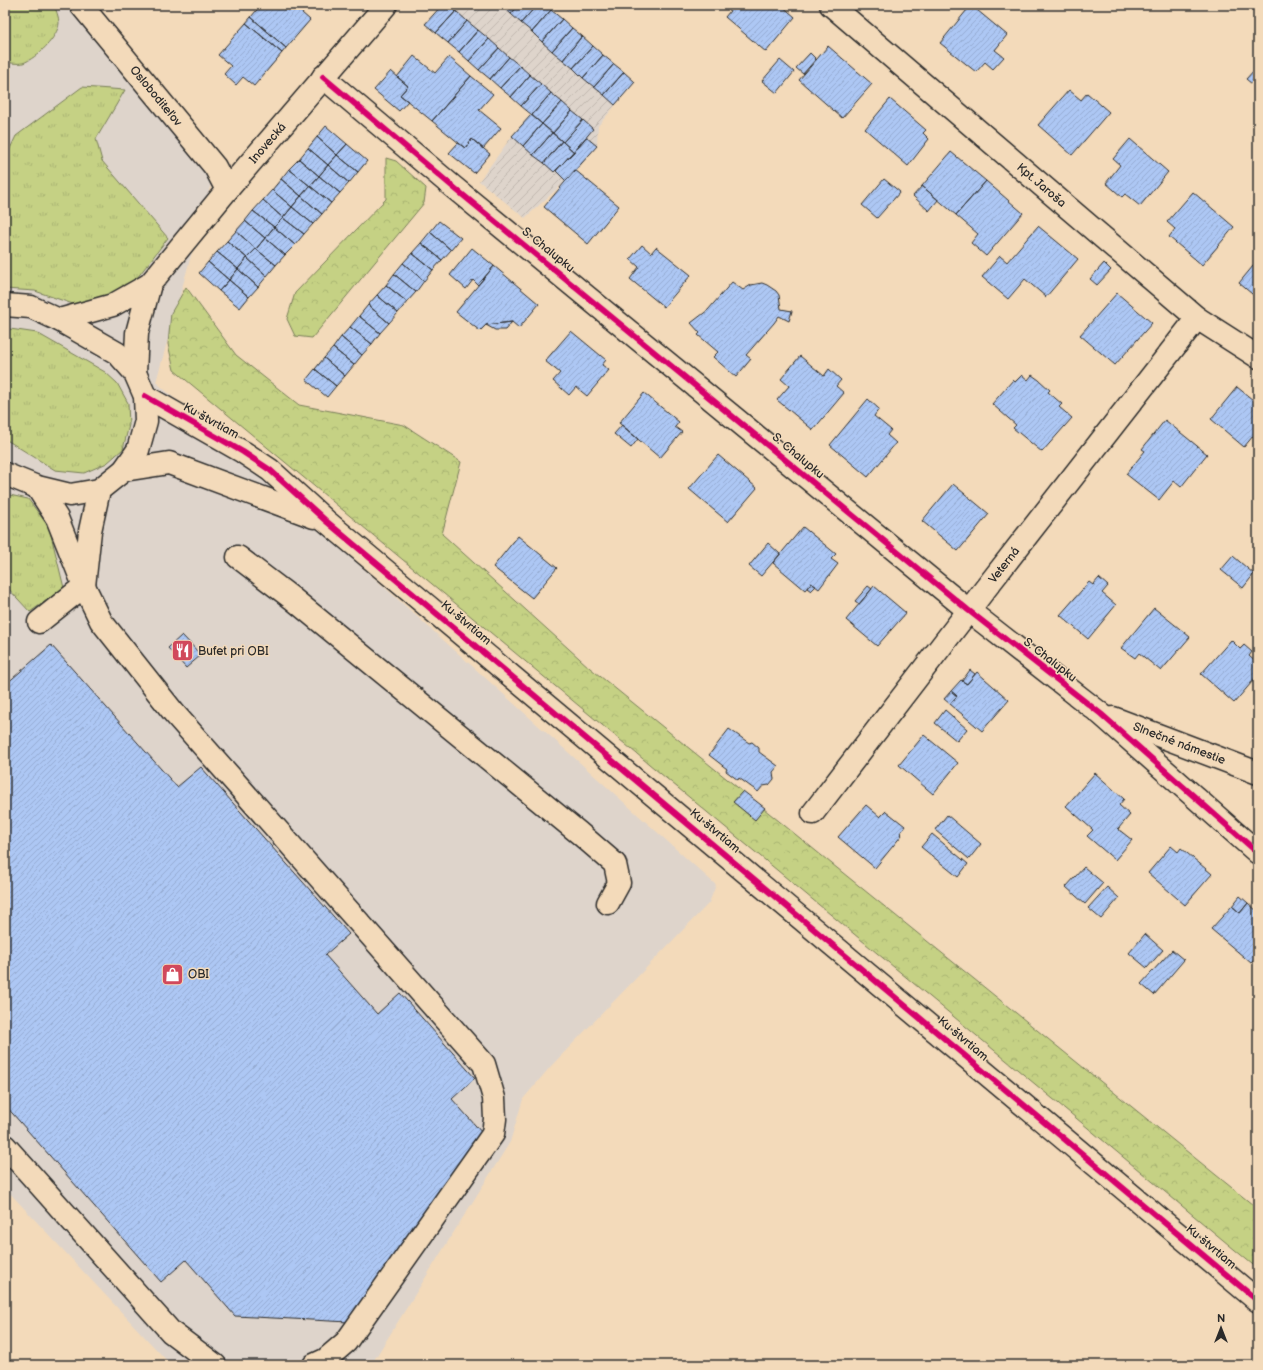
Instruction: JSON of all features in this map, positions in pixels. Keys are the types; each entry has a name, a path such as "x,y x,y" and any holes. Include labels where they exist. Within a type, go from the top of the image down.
{"street":[{"name":"Osloboditeľov","path":"81,5 212,163 227,190"},
{"name":"Inovecká","path":"59,320 113,305 150,284 227,190 386,5"},
{"name":"Kpt. Jaroša","path":"831,5 1197,318 1258,357"},
{"name":"S. Chalupku","path":"323,77 452,186 968,610 1101,714 1258,853"},
{"name":"Inovecká","path":"135,373 138,333 150,284"},
{"name":"Ku štvrtiam","path":"5,305 31,307 59,320 117,353 135,373 144,396 146,421 138,450 124,470 99,490 70,495 37,487 5,474"},
{"name":"Veterná","path":"813,812 968,610 1197,318"},
{"name":"Ku štvrtiam","path":"144,396 243,452 270,470 326,521 1258,1301"},
{"name":"Ku štvrtiam","path":"124,470 169,463 326,521"},
{"path":"37,487 58,518 84,586 101,621 174,713 484,1064 494,1098 495,1119 493,1134 346,1342 325,1360 314,1365"},
{"path":"39,622 84,586 90,531 99,490"},
{"path":"238,557 299,604 615,864 619,883 608,903"},
{"name":"Slnečné námestie","path":"1101,714 1258,773"},
{"path":"5,1146 171,1332 215,1365"}],"shaded area":[{"path":"5,5 90,5 217,162 156,382 716,885 709,903 551,1066 523,1099 510,1142 371,1365 171,1365 5,1188"},
{"path":"442,5 546,5 635,82 598,126 597,146 566,181 525,218 479,181 512,136 531,114 425,24"}],"green space":[{"path":"5,5 54,5 57,14 59,23 58,29 51,40 34,57 23,63 5,62"},
{"path":"82,87 125,90 96,139 102,161 168,238 137,278 104,300 73,304 35,291 5,289 5,165 6,157 16,136"},
{"path":"386,158 396,161 426,188 424,203 312,338 295,336 287,319 295,293 386,199"},
{"path":"186,287 236,355 299,405 404,425 461,462 442,534 590,668 1258,1209 1258,1269 174,370 168,344 171,313"},
{"path":"10,329 37,333 105,372 117,383 128,403 129,425 123,449 107,463 84,473 55,470 5,439 5,331"},
{"path":"5,494 28,499 49,527 64,588 30,612 5,585"}],"building":[{"path":"261,5 293,5 310,20 286,48 251,17"},
{"path":"293,5 304,5 299,11"},
{"path":"442,5 450,5 456,11 436,33 425,24"},
{"path":"501,5 519,5 511,14"},
{"path":"519,5 537,5 521,23 511,14"},
{"path":"537,5 546,5 551,10 532,32 521,23"},
{"path":"735,5 781,5 795,17 766,52 725,17"},
{"path":"971,5 1007,35 995,50 1004,57 993,69 985,62 976,72 940,43"},
{"path":"551,10 562,19 542,42 532,32"},
{"path":"456,11 467,21 448,43 436,33"},
{"path":"251,17 286,48 282,53 246,23"},
{"path":"562,19 572,28 552,51 542,42"},
{"path":"467,21 478,30 459,52 448,43"},
{"path":"246,23 282,53 254,86 243,77 236,85 224,74 231,66 218,55"},
{"path":"572,28 582,36 563,60 552,51"},
{"path":"478,30 489,39 469,61 459,52"},
{"path":"582,36 593,46 573,68 563,60"},
{"path":"489,39 499,48 479,70 469,61"},
{"path":"593,46 603,55 583,78 573,68"},
{"path":"828,46 872,84 842,118 799,80"},
{"path":"499,48 509,57 490,79 479,70"},
{"path":"810,53 816,59 803,74 796,68"},
{"path":"603,55 614,64 594,87 583,78"},
{"path":"414,56 435,73 449,57 471,76 432,121 400,95 408,86 397,77"},
{"path":"509,57 520,66 500,88 490,79"},
{"path":"780,60 794,72 777,93 762,81"},
{"path":"614,64 624,72 604,95 594,87"},
{"path":"520,66 530,75 511,97 500,88"},
{"path":"1255,69 1258,72 1258,89 1246,79"},
{"path":"391,71 408,86 400,95 408,101 399,111 374,90"},
{"path":"624,72 635,82 615,105 604,95"},
{"path":"530,75 541,84 521,106 511,97"},
{"path":"471,76 493,94 479,110 501,128 483,149 472,139 465,148 432,121"},
{"path":"541,84 551,93 532,115 521,106"},
{"path":"1069,90 1081,100 1087,93 1109,112 1072,155 1038,125"},
{"path":"551,93 562,102 542,124 532,115"},
{"path":"890,99 926,130 923,133 929,139 908,166 865,129"},
{"path":"562,102 572,111 553,133 542,124"},
{"path":"572,111 583,120 563,142 553,133"},
{"path":"531,115 542,124 523,146 512,136"},
{"path":"583,120 593,129 574,152 563,142"},
{"path":"542,124 552,133 533,155 523,146"},
{"path":"326,126 347,144 337,155 317,137"},
{"path":"552,133 562,141 544,163 533,155"},
{"path":"317,137 337,155 328,165 308,148"},
{"path":"586,137 597,146 566,181 556,171"},
{"path":"472,139 490,154 474,173 449,153 458,143 465,148"},
{"path":"1130,139 1168,172 1140,206 1125,194 1122,197 1106,183 1120,165 1113,159"},
{"path":"562,141 574,152 554,172 544,163"},
{"path":"347,144 367,161 358,172 337,155"},
{"path":"308,148 328,165 319,176 299,159"},
{"path":"951,152 986,181 956,215 922,186"},
{"path":"337,155 358,172 349,183 328,165"},
{"path":"299,159 319,176 310,186 289,169"},
{"path":"328,165 349,183 340,193 319,176"},
{"path":"289,169 310,186 301,196 281,179"},
{"path":"575,170 619,206 588,244 544,207"},
{"path":"319,176 340,193 331,203 310,186"},
{"path":"281,179 301,196 292,207 272,190"},
{"path":"884,179 900,192 877,218 862,205"},
{"path":"986,181 1023,213 986,256 971,243 978,234 956,215"},
{"path":"310,186 331,203 322,214 301,196"},
{"path":"922,186 938,200 929,211 913,196"},
{"path":"272,190 292,207 283,218 263,200"},
{"path":"1193,192 1234,227 1202,265 1169,237 1175,229 1167,222"},
{"path":"301,196 322,214 313,224 292,207"},
{"path":"263,200 283,218 274,227 253,211"},
{"path":"292,207 313,224 304,234 283,218"},
{"path":"253,211 274,227 265,238 245,221"},
{"path":"283,218 304,234 295,245 274,227"},
{"path":"245,221 265,238 256,249 236,231"},
{"path":"439,221 461,238 451,250 430,232"},
{"path":"1038,226 1078,259 1046,297 1025,279 1008,299 982,277 1000,256 1007,262"},
{"path":"274,227 295,245 285,255 265,238"},
{"path":"236,231 256,249 247,258 227,241"},
{"path":"430,232 451,250 442,260 421,243"},
{"path":"265,238 285,255 276,265 256,249"},
{"path":"227,241 247,258 238,269 217,252"},
{"path":"421,243 442,260 433,270 412,253"},
{"path":"642,245 651,253 656,247 691,275 664,307 630,279 639,267 630,259"},
{"path":"472,248 494,266 478,285 473,280 466,289 450,275"},
{"path":"256,249 276,265 267,276 247,258"},
{"path":"217,252 238,269 229,280 208,262"},
{"path":"412,253 433,270 424,281 403,263"},
{"path":"247,258 267,276 258,287 238,269"},
{"path":"1258,260 1258,299 1239,283"},
{"path":"208,262 229,280 219,291 199,273"},
{"path":"403,263 424,281 416,292 394,274"},
{"path":"1104,263 1111,270 1097,285 1090,279"},
{"path":"494,266 539,304 519,328 512,322 486,325 480,331 456,312"},
{"path":"238,269 258,287 249,297 229,280"},
{"path":"394,274 416,292 407,302 386,285"},
{"path":"229,280 249,297 240,308 219,291"},
{"path":"732,282 743,290 751,285 762,283 767,285 779,295 781,309 792,311 789,321 779,316 746,355 751,359 736,377 713,357 718,352 698,335 700,333 691,323 708,310"},
{"path":"386,285 407,302 398,313 377,295"},
{"path":"1117,293 1152,323 1115,365 1080,335"},
{"path":"377,295 398,313 389,323 368,305"},
{"path":"368,305 389,323 380,333 359,316"},
{"path":"359,316 380,333 372,344 350,327"},
{"path":"512,322 505,330 495,330 486,325"},
{"path":"350,327 372,344 362,355 341,337"},
{"path":"571,331 606,360 602,365 609,370 587,396 576,387 569,395 553,381 560,373 545,361"},
{"path":"341,337 362,355 354,365 333,348"},
{"path":"333,348 354,365 345,376 324,358"},
{"path":"800,356 824,376 829,369 841,380 836,386 844,393 813,430 777,400 789,386 781,379"},
{"path":"324,358 345,376 336,386 315,369"},
{"path":"315,369 336,386 327,397 306,380"},
{"path":"1022,375 1028,380 1032,375 1039,380 1050,390 1048,392 1062,404 1059,407 1072,418 1042,452 1013,428 1016,425 992,404 1013,380 1015,382"},
{"path":"1237,387 1253,400 1258,394 1258,430 1244,447 1211,419"},
{"path":"644,393 679,422 675,427 682,432 660,458 619,423"},
{"path":"868,399 879,409 874,416 891,430 887,435 896,443 868,477 830,445"},
{"path":"1165,420 1207,454 1181,487 1174,481 1159,500 1126,474 1145,451 1142,449"},
{"path":"622,425 638,439 631,448 614,434"},
{"path":"718,455 757,488 728,522 689,489"},
{"path":"953,484 989,514 958,551 922,521"},
{"path":"803,527 836,554 831,559 838,564 819,589 811,583 805,590 773,563"},
{"path":"518,536 557,568 532,598 493,567"},
{"path":"768,543 780,554 761,576 749,566"},
{"path":"1233,556 1254,574 1243,588 1221,570"},
{"path":"1099,578 1108,586 1102,593 1116,605 1088,639 1060,615 1089,582 1093,585"},
{"path":"811,583 816,586 811,591 807,588"},
{"path":"868,586 872,589 859,604 855,601"},
{"path":"874,586 906,613 877,646 846,620"},
{"path":"1154,608 1190,637 1161,671 1139,653 1135,658 1121,648"},
{"path":"182,635 201,655 186,668 168,648"},
{"path":"1231,640 1240,649 1244,645 1252,652 1249,656 1258,664 1258,675 1234,703 1201,674"},
{"name":"OBI","path":"51,645 177,787 201,767 349,934 325,955 377,1014 400,993 475,1078 452,1099 483,1134 349,1322 235,1316 186,1260 161,1282 5,1105 5,685"},
{"path":"970,670 975,674 967,684 962,681"},
{"path":"977,672 1009,700 982,731 950,704 957,696 951,691 961,680 967,684"},
{"path":"951,691 957,696 950,704 944,699"},
{"path":"945,710 967,729 957,741 935,723"},
{"path":"729,729 749,743 752,742 759,748 759,752 778,766 773,772 774,779 769,785 763,786 758,792 739,778 738,780 726,771 727,769 709,755"},
{"path":"924,735 958,763 933,794 899,765"},
{"path":"1095,773 1124,799 1119,805 1130,815 1118,829 1132,840 1115,860 1087,836 1093,830 1066,806"},
{"path":"743,791 765,808 755,820 733,802"},
{"path":"866,805 880,817 886,811 905,826 900,833 902,835 875,868 838,837"},
{"path":"947,815 981,844 969,859 935,830"},
{"path":"932,834 968,864 958,877 921,847"},
{"path":"1171,846 1178,852 1181,848 1212,874 1185,905 1148,873"},
{"path":"1084,867 1103,883 1085,904 1066,887"},
{"path":"1107,887 1119,898 1101,919 1088,908"},
{"path":"1240,896 1248,903 1240,913 1232,906"},
{"path":"1248,903 1258,912 1258,956 1251,963 1211,929 1232,906 1240,913"},
{"path":"1145,934 1163,950 1147,968 1129,953"},
{"path":"1172,950 1184,960 1154,995 1141,984"}],"cycle path":[{"path":"323,77 452,186 968,610 1101,714 1258,853"},
{"path":"145,396 243,452 270,470 326,521 1258,1301"}],"place":[{"name":"Bufet pri OBI","path":"183,651"},
{"name":"OBI","path":"173,974"}]}
